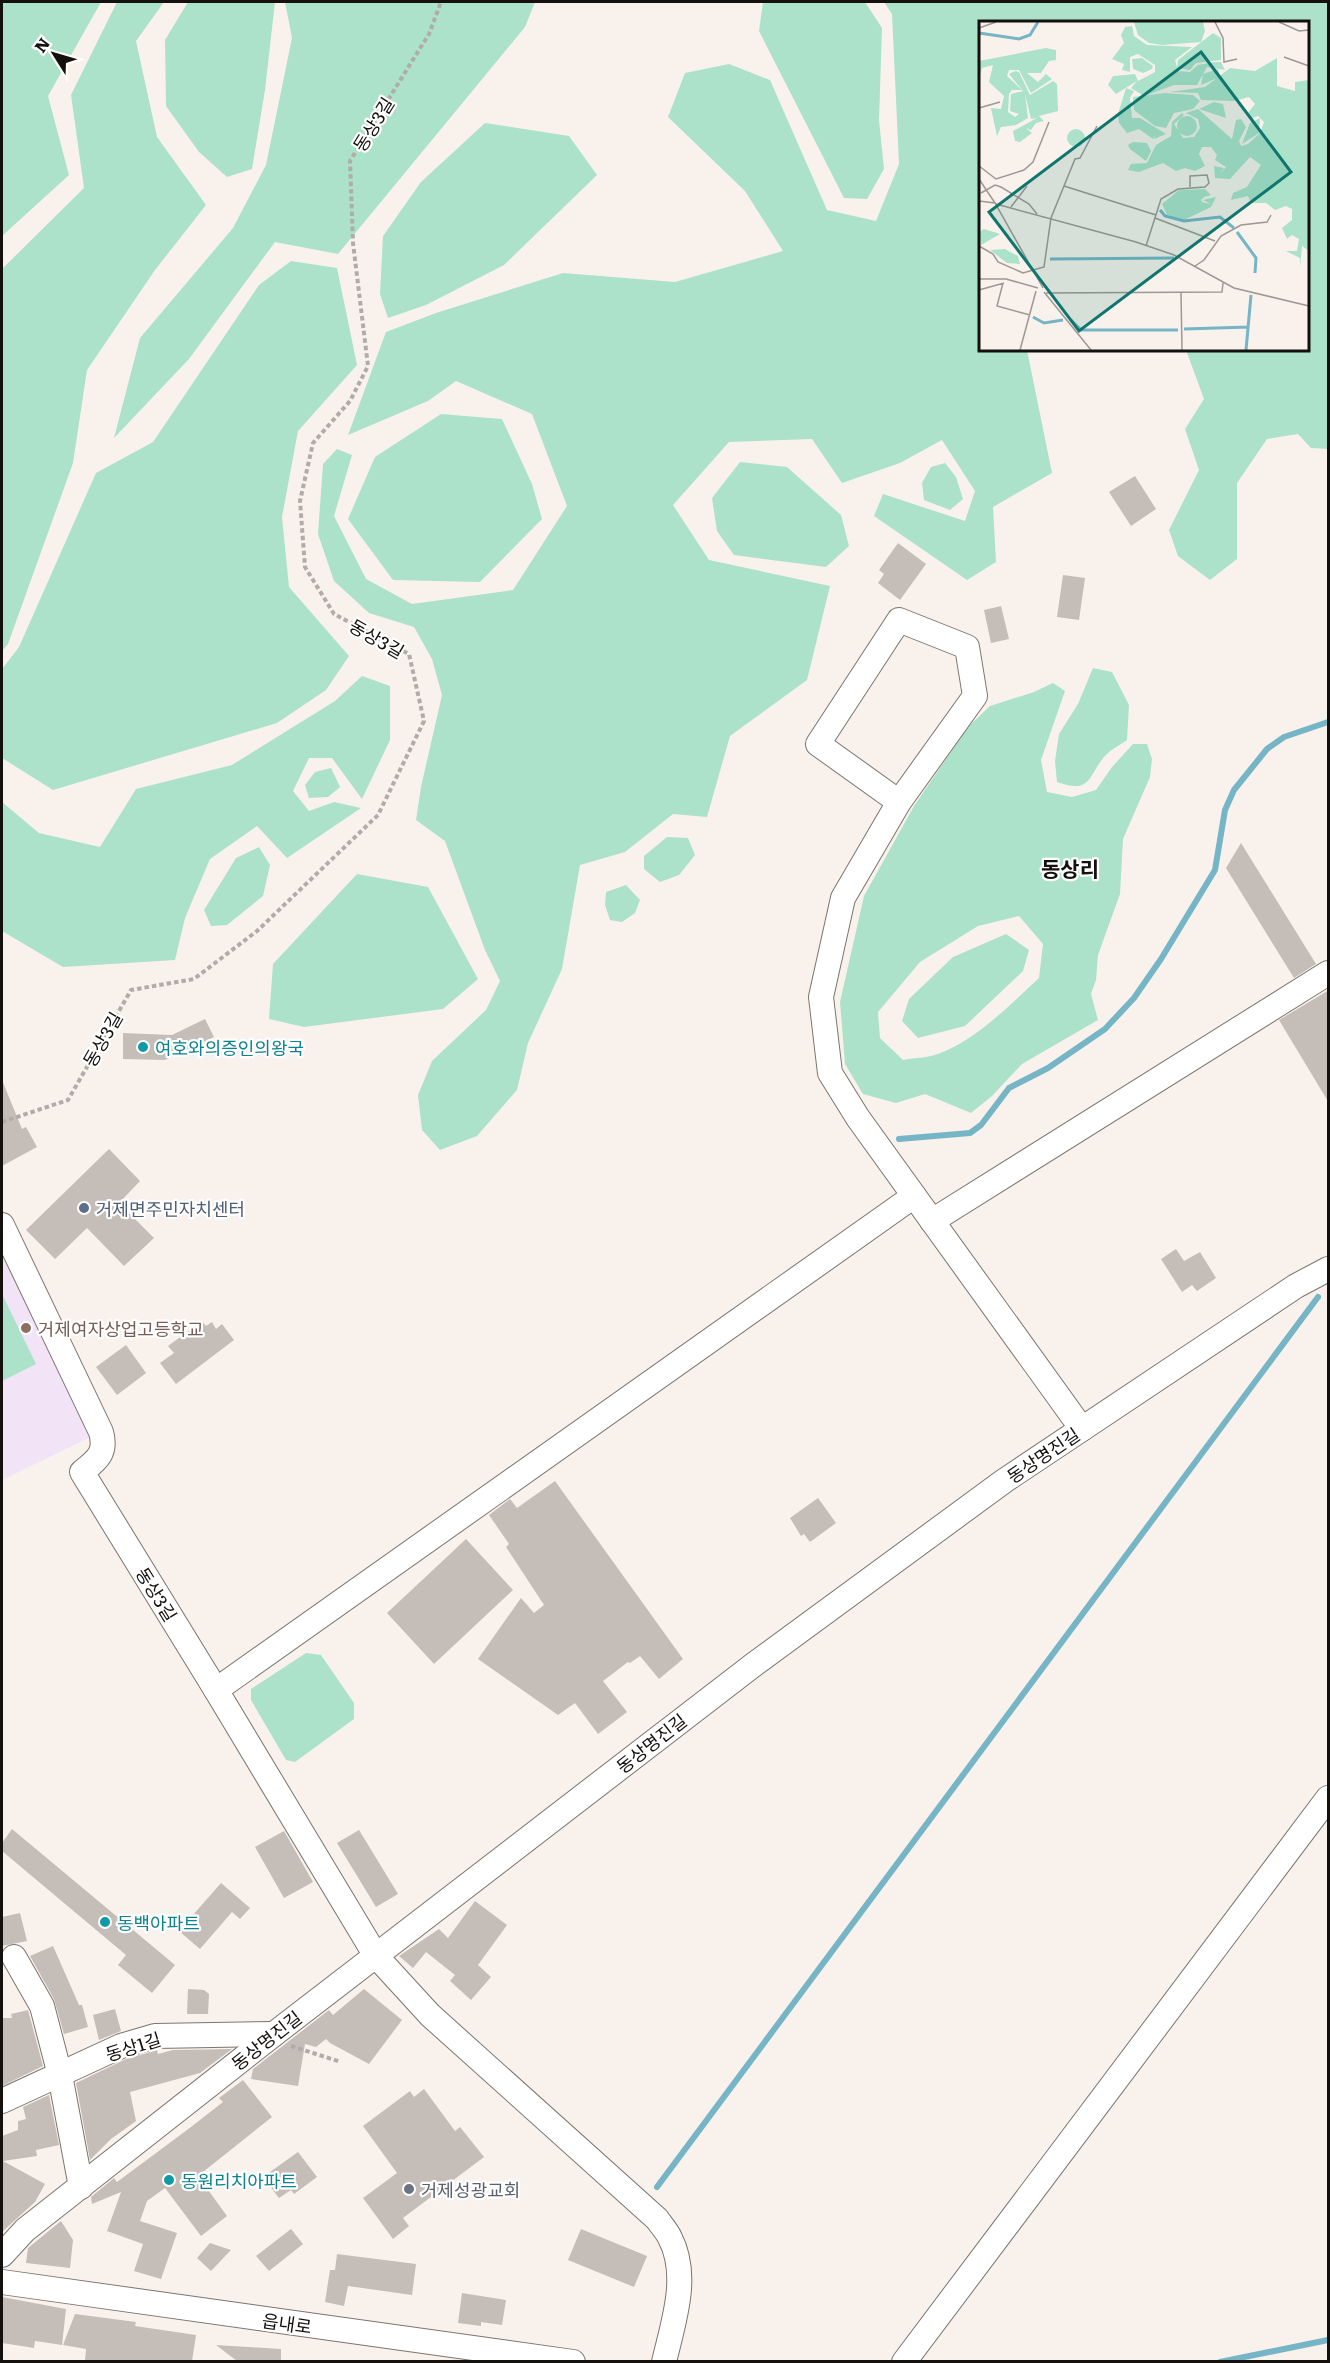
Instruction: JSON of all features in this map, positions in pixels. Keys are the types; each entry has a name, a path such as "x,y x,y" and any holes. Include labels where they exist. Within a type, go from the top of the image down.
{"street":[{"path":"899,802 818,744 898,620 966,647 975,696 899,802 843,898 821,997 830,1073 858,1118 1082,1429"},
{"path":"932,1221 1329,973"},
{"path":"216,1690 914,1196"},
{"name":"동상3길","path":"2,1225 105,1444 100,1459 82,1472 376,1956 430,2016 657,2219 671,2239 679,2270 678,2298 664,2361"},
{"name":"동상명진길","path":"2,2255 25,2230 271,2036 752,1666 995,1488 1296,1286 1329,1269"},
{"path":"904,2361 1329,1798"},
{"path":"14,1957 42,2006 60,2075 81,2187"},
{"name":"동상1길","path":"2,2101 121,2046 155,2036 271,2036"},
{"name":"읍내로","path":"2,2282 573,2361"}],"path":[{"name":"동상3길","path":"2,1122 68,1100 131,990 194,979 257,931 378,815 424,721 409,654 334,614 305,567 300,501 313,443 350,401 368,366 353,243 350,161 429,34 441,2"},
{"path":"271,2036 341,2062"}],"shaded area":[{"name":"거제여자상업고등학교","path":"2,1225 101,1432 2,1480"}],"green space":[{"path":"2,2 101,2 48,96 69,175 2,236"},
{"path":"117,2 164,2 136,41 157,137 206,205 155,270 87,370 73,463 8,644 2,651 2,269 84,188 71,95"},
{"path":"188,2 275,2 265,90 252,169 227,177 199,152 166,106 165,40"},
{"path":"285,2 535,2 525,27 338,254 275,242 189,359 114,438 140,338 233,228 266,165 292,38"},
{"path":"763,2 865,2 882,28 879,120 884,169 867,199 844,198 759,31"},
{"path":"884,2 1328,2 1328,449 1311,448 1298,434 1267,439 1237,483 1237,559 1210,580 1178,556 1169,530 1199,470 1185,429 1204,399 1186,351 1309,351 1309,21 979,21 979,351 1027,351 1052,473 993,507 996,562 967,580 874,516 883,494 965,521 975,491 942,440 900,463 842,483 812,439 729,442 673,505 709,560 830,586 807,680 730,736 707,817 673,814 625,852 580,865 562,969 528,1043 517,1090 477,1136 440,1150 422,1130 418,1095 432,1061 486,1010 500,981 485,950 445,841 416,820 421,787 442,695 432,659 414,627 369,613 334,581 318,534 323,464 337,449 352,455 334,516 366,579 412,604 513,590 567,506 532,414 456,381 428,401 348,435 386,332 436,313 563,273 675,282 783,251 745,191 668,117 685,73 729,64 770,80 827,210 876,221 899,164 892,14"},
{"path":"485,123 569,136 597,175 504,265 426,305 388,318 380,294 383,236 421,182"},
{"path":"291,261 337,268 357,365 298,431 282,517 289,587 349,656 326,690 277,723 53,790 2,758 2,669 19,647 96,473 153,442 259,285"},
{"path":"441,414 502,419 532,484 542,519 480,582 393,580 348,519 375,457"},
{"path":"740,462 787,467 841,515 849,546 826,567 734,555 717,531 712,498"},
{"path":"945,463 956,477 963,499 950,510 924,500 922,483 931,467"},
{"path":"1093,668 1112,672 1129,705 1127,740 1106,754 1087,782 1076,786 1068,785 1057,782 1055,761 1059,734 1078,704"},
{"path":"362,676 390,686 390,740 362,799 332,758 309,758 293,791 309,811 334,802 361,808 287,858 257,826 210,859 185,918 175,960 63,967 2,931 2,802 39,833 100,847 136,789 232,765 335,701"},
{"path":"1053,683 1065,691 1041,760 1047,792 1072,797 1096,790 1112,767 1133,744 1147,744 1152,759 1150,777 1123,839 1120,894 1098,955 1096,980 1091,994 1098,1020 1022,1064 992,1096 971,1113 925,1094 896,1103 863,1094 845,1064 840,1002 864,896 914,806 968,727 990,706 1034,692","holes":["1019,916 1043,944 1039,978 1003,1012 960,1044 931,1056 903,1060 880,1038 878,1012 920,962 978,926"]},
{"path":"331,768 340,787 328,797 309,798 305,785 315,772"},
{"path":"667,837 688,838 695,855 679,875 660,882 644,869 644,856"},
{"path":"259,847 270,865 263,896 227,925 211,926 204,910 236,858"},
{"path":"357,874 428,887 478,979 443,1009 304,1027 269,1019 273,964"},
{"path":"626,885 640,900 635,913 622,922 610,920 605,905 606,892"},
{"path":"1006,934 1029,950 1023,971 965,1026 918,1038 902,1021 909,999 953,957"},
{"path":"2,1294 36,1364 2,1381"},
{"path":"306,1653 321,1655 354,1703 354,1719 295,1762 286,1760 251,1700 251,1689"}],"building":[{"path":"1135,476 1156,509 1131,526 1109,492"},
{"path":"898,543 926,564 900,600 878,583 884,574 879,570"},
{"path":"1063,575 1085,578 1079,620 1057,617"},
{"path":"1001,606 1009,639 991,643 984,610"},
{"path":"1241,843 1316,964 1294,978 1226,868"},
{"path":"1329,990 1329,1103 1279,1020"},
{"path":"205,1019 214,1037 165,1060 123,1059 123,1033 172,1035"},
{"path":"2,1080 22,1129 26,1127 37,1147 2,1166"},
{"path":"109,1149 140,1181 119,1203 154,1238 124,1266 87,1228 55,1259 26,1230"},
{"path":"1176,1249 1184,1261 1200,1252 1216,1278 1197,1291 1192,1285 1182,1292 1161,1259"},
{"path":"202,1321 206,1326 212,1322 216,1329 222,1324 234,1340 176,1384 160,1363 174,1353 168,1346"},
{"path":"126,1345 146,1373 117,1395 96,1367"},
{"path":"555,1481 683,1659 659,1679 640,1656 603,1681 627,1712 598,1734 575,1703 558,1715 478,1659 521,1598 534,1613 544,1605 506,1547 509,1544 489,1515 510,1499 517,1508"},
{"path":"818,1498 836,1523 810,1542 804,1534 801,1536 790,1518"},
{"path":"466,1539 513,1590 434,1664 387,1613"},
{"name":"동백아파트","path":"12,1829 175,1965 152,1993 118,1965 126,1955 2,1851 2,1843"},
{"path":"359,1830 398,1894 376,1907 337,1843"},
{"path":"284,1831 313,1882 284,1898 255,1847"},
{"path":"221,1883 250,1908 240,1919 232,1912 200,1949 179,1931"},
{"path":"475,1901 507,1925 478,1965 491,1977 471,2000 450,1981 455,1975 426,1952 413,1968 399,1956 439,1929 448,1938"},
{"path":"20,1913 27,1941 2,1946 2,1917"},
{"path":"53,1946 79,2005 82,2005 88,2027 64,2034 54,1999 30,1956"},
{"path":"188,1989 204,1990 209,1994 208,2014 187,2014"},
{"path":"364,1989 402,2020 369,2064 326,2039 316,2047 305,2044 298,2086 251,2079 253,2069 329,2010 333,2015"},
{"path":"115,2009 121,2031 99,2040 93,2015"},
{"path":"28,2010 43,2066 2,2086 2,2018 12,2018 11,2014"},
{"path":"232,2049 200,2073 130,2092 136,2121 111,2139 90,2160 76,2083 126,2059 157,2050 158,2054 173,2050"},
{"path":"243,2080 272,2117 198,2176 227,2216 201,2236 165,2188 147,2201 140,2221 177,2233 161,2279 134,2271 143,2244 107,2231 121,2192 92,2204 91,2197 114,2178 117,2182 191,2127 223,2102 219,2098"},
{"path":"424,2089 455,2131 460,2127 484,2157 403,2218 409,2226 393,2239 363,2198 397,2173 363,2126 410,2091 414,2097"},
{"path":"49,2095 59,2145 36,2150 37,2156 3,2161 45,2184 35,2202 2,2232 2,2136 18,2130 18,2121 26,2119 23,2107"},
{"path":"298,2152 317,2177 294,2194 291,2190 279,2198 263,2177"},
{"path":"61,2221 73,2240 70,2268 26,2263 28,2248"},
{"path":"291,2229 303,2244 269,2271 256,2256"},
{"path":"581,2229 647,2256 634,2287 568,2260"},
{"path":"210,2243 231,2250 211,2271 197,2258"},
{"path":"337,2254 416,2264 412,2295 348,2286 344,2306 325,2302 330,2270 335,2270"},
{"path":"462,2293 506,2300 502,2325 481,2322 481,2326 458,2323"},
{"path":"2,2297 66,2309 62,2345 35,2341 34,2348 2,2343"},
{"path":"75,2314 136,2322 135,2326 196,2335 192,2361 85,2361 86,2349 63,2345"},
{"path":"216,2345 281,2349 281,2361 237,2361"}],"waterway":[{"path":"899,1139 970,1133 981,1125 1009,1088 1048,1068 1105,1029 1134,998 1161,959 1215,870 1225,810 1234,790 1267,749 1284,737 1328,722"},
{"path":"657,2187 1318,1297"},
{"path":"1220,2362 1328,2340"}],"place":[{"name":"여호와의증인의왕국","path":"143,1047"},
{"name":"거제면주민자치센터","path":"84,1208"},
{"name":"거제여자상업고등학교","path":"26,1328"},
{"name":"동백아파트","path":"105,1922"},
{"name":"동원리치아파트","path":"169,2180"},
{"name":"거제성광교회","path":"409,2189"}],"district":[{"name":"동상리","path":"1070,867"}]}
